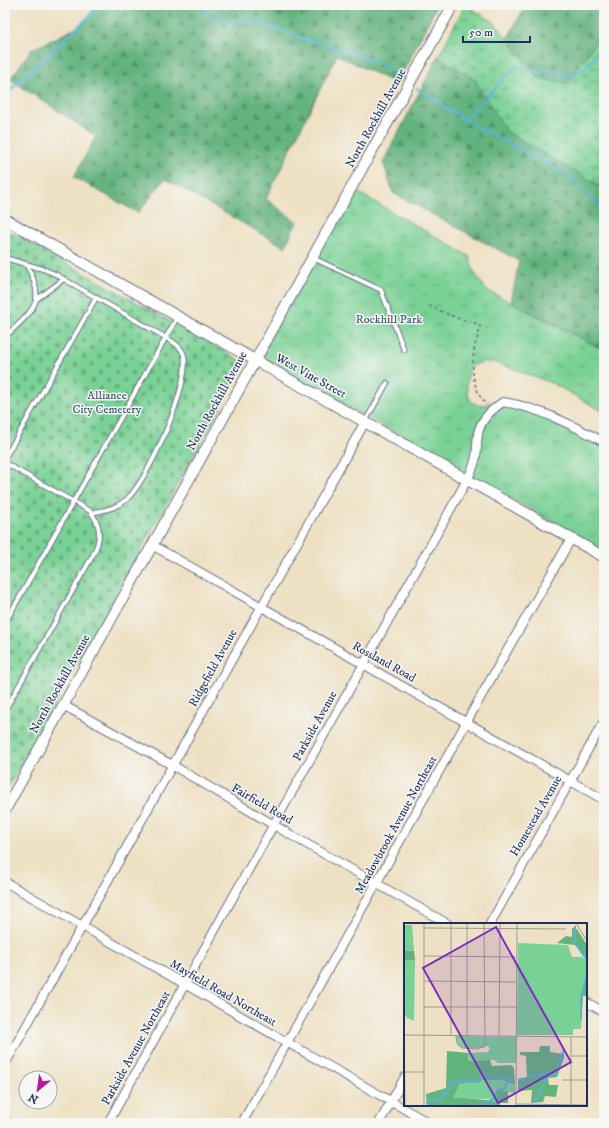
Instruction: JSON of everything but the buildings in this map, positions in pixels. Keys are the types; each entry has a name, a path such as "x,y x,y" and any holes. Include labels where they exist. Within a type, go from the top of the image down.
{"street":[{"name":"North Rockhill Avenue","path":"5,810 453,5"},
{"name":"West Vine Street","path":"7,222 178,316 604,557"},
{"path":"492,410 503,402 525,406 553,416 604,442"},
{"name":"Parkside Avenue","path":"185,985 467,480 473,468 476,456 479,429 485,418 492,410"},
{"name":"Ridgefield Avenue","path":"5,1064 81,926 365,422"},
{"name":"Meadowbrook Avenue Northeast","path":"242,1123 571,539"},
{"name":"Rossland Road","path":"152,545 604,800"},
{"name":"Fairfield Road","path":"63,705 172,765 446,923"},
{"name":"Homestead Avenue","path":"491,923 604,721"},
{"name":"Mayfield Road Northeast","path":"5,882 429,1123"},
{"name":"Parkside Avenue Northeast","path":"108,1123 185,985"},
{"path":"587,1003 604,1012"},
{"path":"379,1123 404,1079"},
{"path":"602,1123 604,1119"},
{"path":"5,1120 10,1123"}],"lane":[{"path":"5,258 49,271 64,279 166,338 181,349 183,353 185,363 182,382 169,424 143,477 134,492 122,503 92,513"},
{"path":"312,258 381,290 404,350"},
{"path":"5,337 27,315 33,307 36,299 38,292 36,284 26,264"},
{"path":"36,299 64,279"},
{"path":"5,458 96,298"},
{"path":"5,623 178,316"},
{"path":"365,422 386,383"},
{"path":"5,463 92,513 97,523 100,535 96,549 5,709"}],"path":[{"path":"429,306 480,326 472,360 474,382 482,401 492,410"}],"green space":[{"path":"97,5 437,5 397,84 337,55 266,199 297,222 285,247 165,179 138,213 74,177 96,136 10,79 31,50 80,26"},
{"path":"465,5 494,22 538,78 567,84 604,30 604,188 507,132 474,79 438,57"},
{"path":"526,5 604,5 604,30 568,84 538,78 507,39"},
{"path":"438,57 474,79 507,132 604,188 604,350 511,302 519,261 393,193 383,162"},
{"name":"Rockhill Park","path":"354,190 469,256 474,272 485,289 604,350 604,412 554,384 494,362 482,362 471,366 467,378 467,393 471,401 480,406 489,403 502,404 546,415 604,447 604,551 260,357"},
{"name":"Alliance City Cemetery","path":"5,229 245,363 5,793"}],"waterway":[{"path":"5,95 101,5"},
{"path":"197,5 218,21 256,21 299,37 376,61 403,79"},
{"path":"465,120 515,67 574,76 604,51"},
{"path":"417,88 465,120 571,177 604,211"}]}
